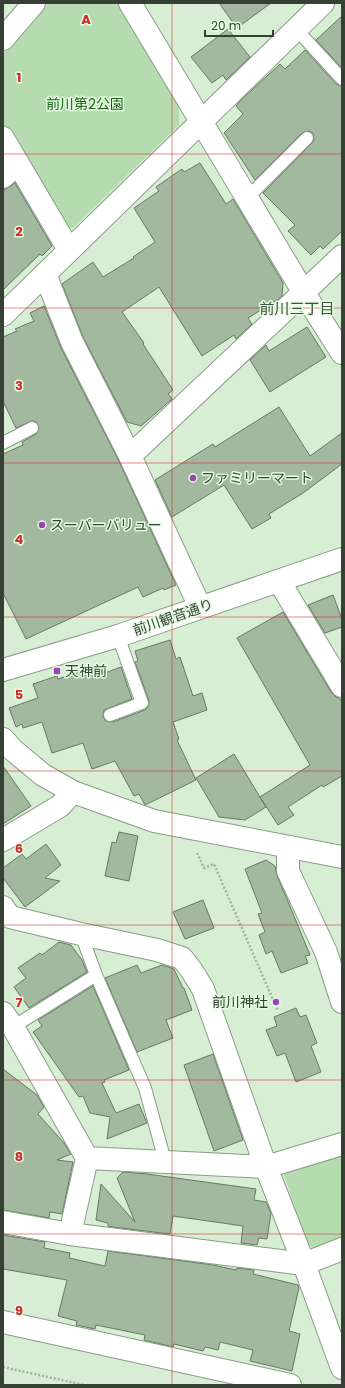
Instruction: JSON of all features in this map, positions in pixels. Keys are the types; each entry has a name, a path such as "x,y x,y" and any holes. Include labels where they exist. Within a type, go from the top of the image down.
{"street":[{"path":"3,38 34,3"},
{"path":"130,3 304,293 342,353"},
{"path":"3,315 323,3"},
{"path":"3,138 11,170 69,250"},
{"path":"130,456 342,256"},
{"path":"45,274 72,342 130,456 200,608"},
{"name":"前川観音通り","path":"5,666 118,636 342,558"},
{"path":"279,581 342,686"},
{"path":"3,739 13,750 43,775 72,792 154,821 342,857"},
{"path":"3,840 60,806 72,792"},
{"path":"288,847 288,871 326,952 342,1002"},
{"path":"5,918 163,952 182,958 192,971 202,989 266,1167 304,1264 342,1368"},
{"path":"8,1020 87,1158 70,1234"},
{"path":"87,1158 266,1167 342,1144"},
{"path":"3,1222 70,1234 304,1264 342,1249"},
{"path":"3,1322 290,1385"}],"lane":[{"path":"296,30 342,78"},
{"path":"247,198 307,138"},
{"path":"3,442 32,428"},
{"path":"110,715 142,703 118,636"},
{"path":"81,934 96,974 145,1088 165,1161"},
{"path":"8,1020 96,974"}],"path":[{"path":"185,827 204,868 214,864 278,1011"},
{"path":"3,1367 84,1385"}],"green space":[{"name":"前川第2公園","path":"48,3 118,3 179,105 179,125 73,228 63,226 3,125 3,55"},
{"path":"342,1152 342,1242 319,1251 307,1244 283,1172"}],"building":[{"path":"219,3 271,3 237,28"},
{"path":"342,16 342,68 316,40"},
{"path":"228,29 250,57 226,80 223,75 212,83 191,57"},
{"path":"305,50 336,84 342,86 342,231 323,249 320,246 311,255 288,231 295,225 263,193 312,143 314,140 313,133 309,131 302,133 255,180 224,133 243,114 236,106 241,100 280,64 285,69"},
{"path":"200,163 226,204 233,199 283,283 282,296 248,318 252,324 236,339 234,335 202,356 159,287 122,312 144,343 143,344 173,390 168,394 172,399 141,426 127,422 83,337 62,284 93,262 103,277 134,258 133,257 155,242 134,208 159,191 156,187 182,169 184,172"},
{"path":"15,183 52,246 42,256 40,254 3,290 3,189 6,189"},
{"path":"44,306 61,348 119,461 176,585 164,590 163,588 143,597 138,587 26,639 3,593 3,454 23,445 22,442 36,434 39,428 36,422 32,421 16,428 3,401 3,337 17,331 15,329 34,321 30,313"},
{"path":"307,327 326,357 270,392 250,360 266,345 269,351"},
{"path":"279,407 310,456 342,433 342,464 303,493 269,514 271,518 252,529 224,485 172,517 155,480 213,444 215,447"},
{"path":"333,595 342,619 342,627 325,633 308,605"},
{"path":"283,612 331,692 342,702 342,776 323,787 322,785 288,807 294,815 278,825 260,797 310,765 237,638"},
{"path":"170,640 176,659 180,657 193,696 202,693 207,710 173,722 179,739 177,740 196,780 145,805 139,794 134,796 115,761 92,769 83,743 52,753 42,722 23,728 22,724 16,727 9,708 38,698 33,684 57,676 58,679 81,671 83,676 103,669 105,673 121,667 132,699 104,710 103,717 106,721 113,722 145,710 148,707 149,701 135,662 138,661 135,651"},
{"path":"234,754 266,807 245,820 219,817 196,778"},
{"path":"3,766 31,806 3,824"},
{"path":"119,832 138,836 129,881 105,876 112,842 116,843"},
{"path":"46,844 61,865 45,878 60,881 25,907 3,878 3,868 22,854 26,859"},
{"path":"266,860 275,866 277,876 310,955 305,956 308,963 281,973 272,951 266,954 259,935 265,932 258,914 262,913 245,869"},
{"path":"203,900 214,928 185,939 173,912"},
{"path":"59,942 71,945 82,960 87,972 29,1008 14,987 26,978 18,968 40,953 42,955"},
{"path":"137,965 141,973 162,965 174,969 184,988 192,1010 166,1020 173,1038 137,1052 105,978"},
{"path":"93,986 129,1070 104,1080 105,1082 102,1083 116,1113 139,1104 147,1123 107,1139 110,1117 90,1113 83,1096 79,1097 33,1032 42,1026 38,1020"},
{"path":"296,1008 300,1017 306,1015 317,1043 311,1046 321,1072 296,1082 285,1053 277,1056 266,1030 277,1026 274,1017"},
{"path":"213,1054 243,1140 214,1151 184,1065"},
{"path":"3,1069 37,1095 44,1107 38,1114 64,1143 71,1154 57,1160 73,1162 62,1214 50,1212 49,1218 3,1210"},
{"path":"123,1172 256,1189 254,1200 266,1202 271,1213 267,1239 259,1238 257,1245 241,1243 243,1226 173,1216 170,1234 108,1226 108,1223 96,1220 101,1184 135,1222 117,1178"},
{"path":"3,1235 45,1242 44,1248 70,1253 69,1258 105,1266 108,1251 213,1265 236,1270 237,1268 254,1270 253,1274 298,1285 299,1288 289,1331 300,1334 292,1371 250,1361 253,1350 220,1342 218,1350 205,1347 203,1351 174,1344 173,1347 144,1340 145,1335 96,1325 95,1329 76,1325 77,1321 58,1316 67,1280 3,1269"}],"place":[{"name":"ファミリーマート","path":"193,478"},
{"name":"スーパーバリュー","path":"42,525"},
{"name":"天神前","path":"57,671"},
{"name":"前川神社","path":"276,1002"}],"district":[{"name":"前川三丁目","path":"297,309"}]}
